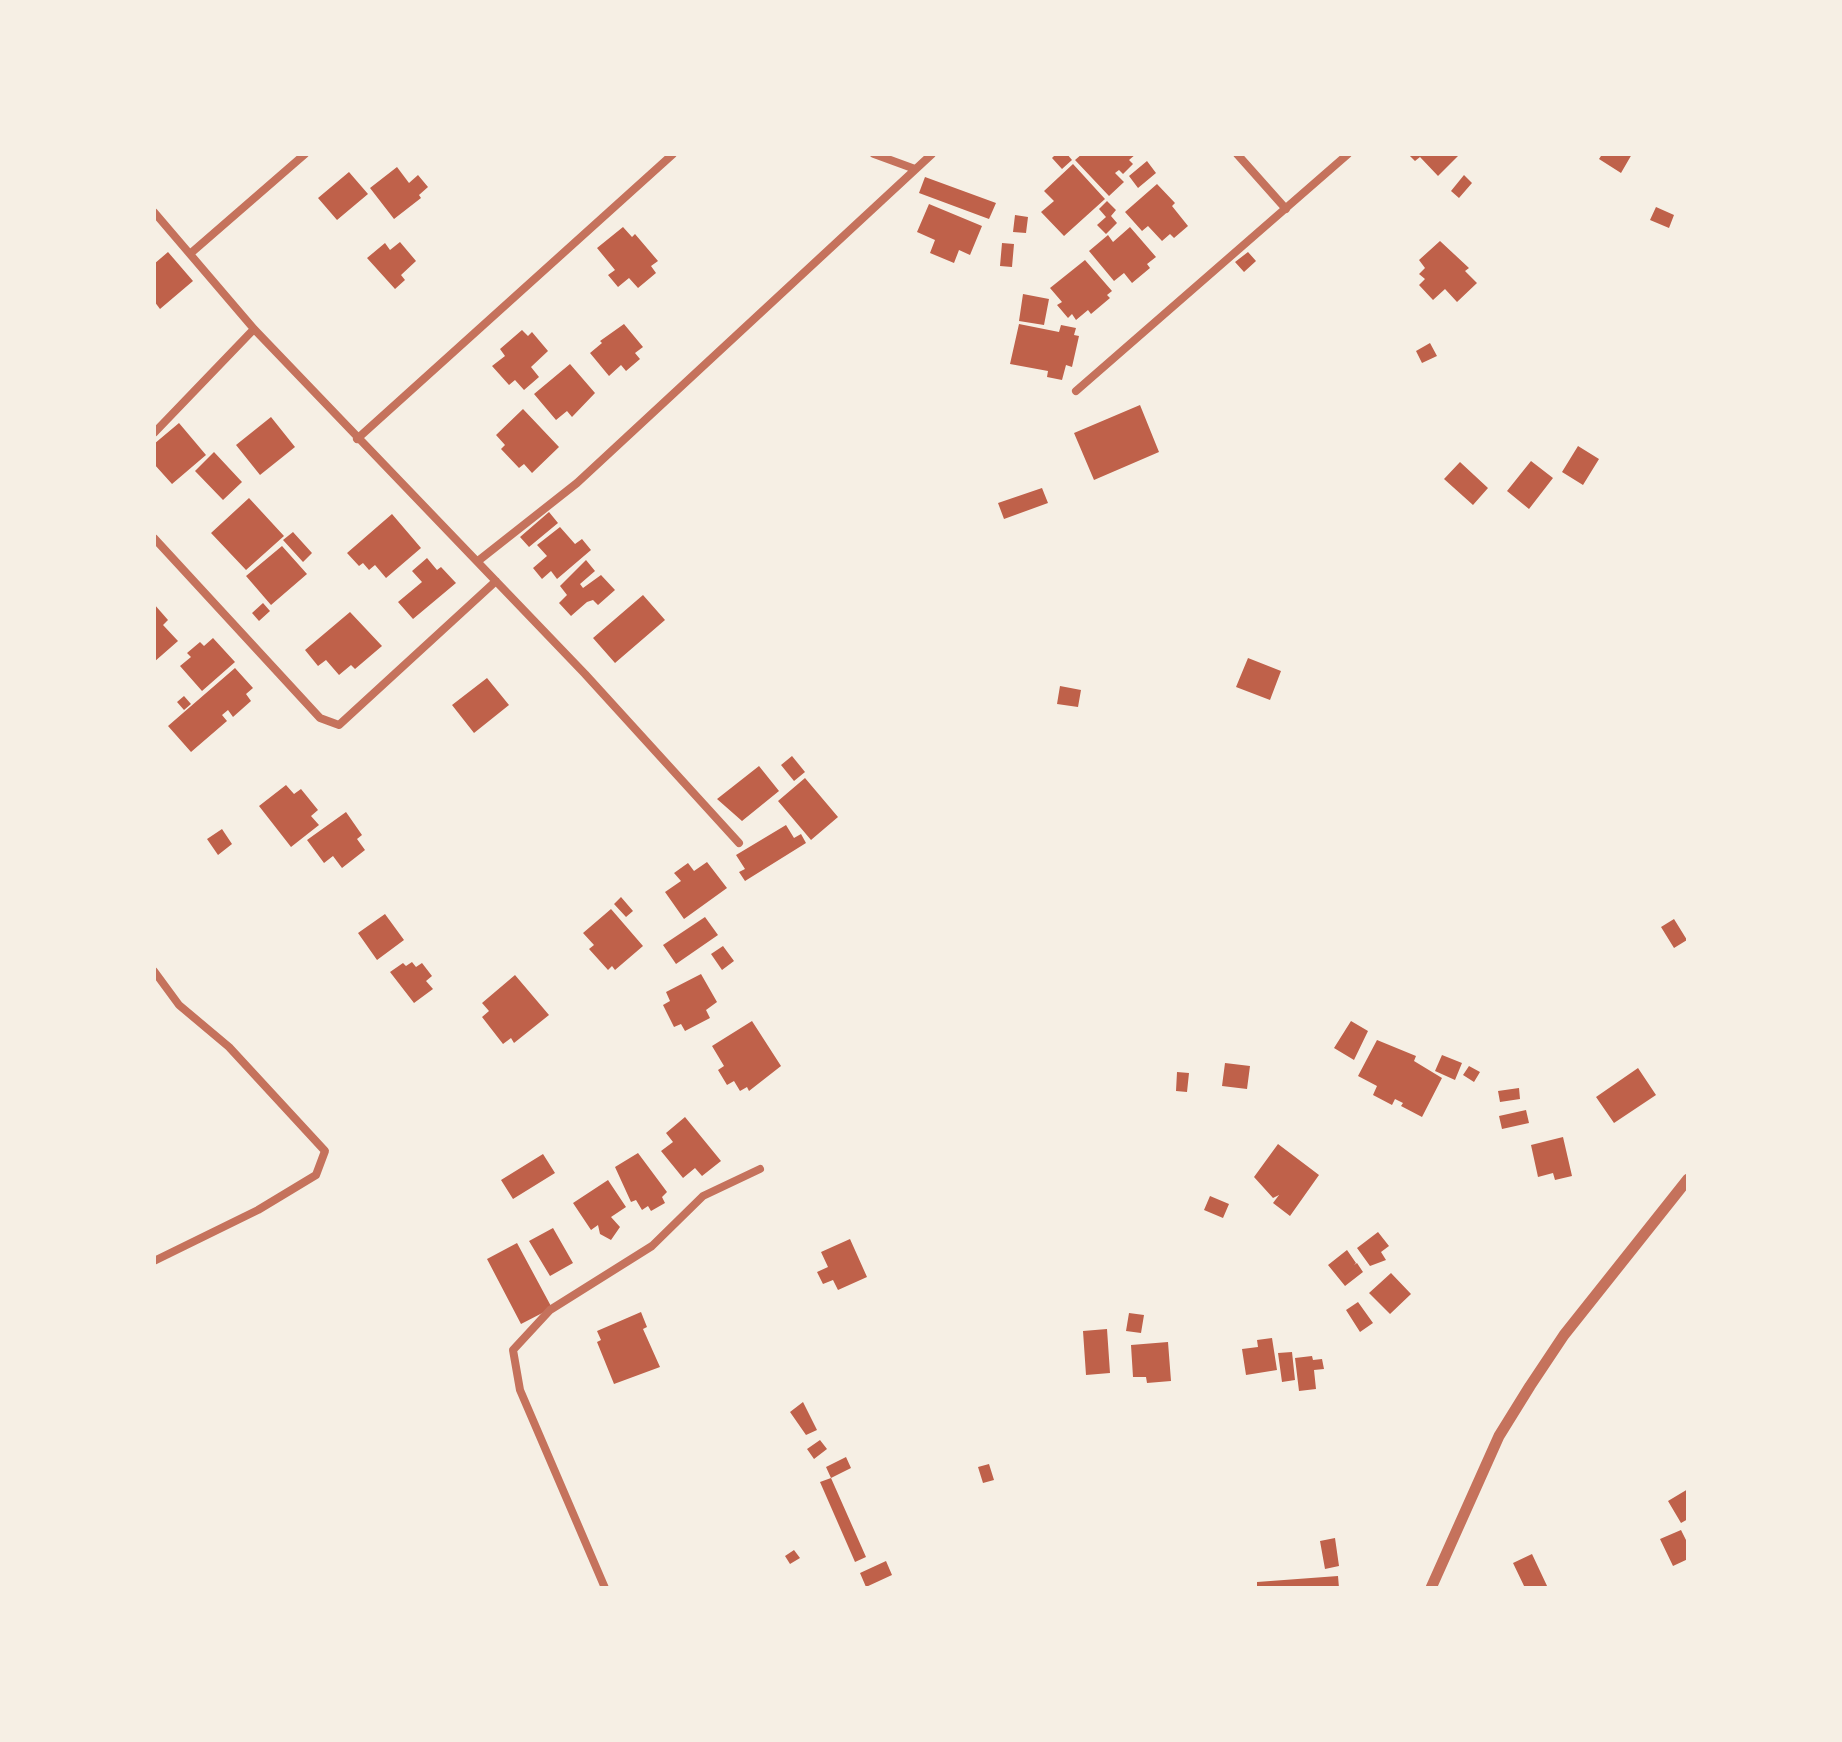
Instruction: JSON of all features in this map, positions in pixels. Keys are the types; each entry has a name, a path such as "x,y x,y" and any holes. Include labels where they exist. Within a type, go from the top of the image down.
{"street":[{"path":"191,253 305,154"},
{"path":"357,439 673,154"},
{"path":"874,154 915,169"},
{"path":"478,561 588,473 932,154"},
{"path":"1237,154 1286,209"},
{"path":"1076,391 1348,154"},
{"path":"154,212 254,329 478,561 739,843"},
{"path":"154,433 254,329"},
{"path":"154,538 320,718 339,725 496,581"},
{"path":"154,971 179,1005 229,1047 325,1151 316,1175 258,1210 154,1260"},
{"path":"605,1588 520,1390 513,1350 550,1310 652,1246 703,1196 760,1169"},
{"path":"1431,1588 1499,1436 1530,1386 1564,1335 1688,1179"}],"building":[{"path":"1056,154 1067,154 1072,160 1062,169 1052,158"},
{"path":"1082,154 1136,154 1129,160 1133,164 1123,174 1119,170 1115,173 1124,182 1109,196 1075,160"},
{"path":"1408,154 1460,154 1438,176 1420,157 1415,161"},
{"path":"1598,154 1632,154 1621,173 1599,159 1601,156"},
{"path":"1147,161 1156,173 1138,188 1129,176"},
{"path":"1073,164 1105,199 1064,236 1041,212 1054,201 1044,191"},
{"path":"397,167 409,183 418,175 428,187 419,195 421,198 394,219 370,188"},
{"path":"349,172 368,194 337,220 318,198"},
{"path":"1464,175 1472,183 1459,198 1451,191"},
{"path":"925,177 996,203 989,219 919,193"},
{"path":"1157,184 1175,203 1172,206 1188,226 1174,238 1170,234 1162,241 1148,226 1142,231 1125,212"},
{"path":"1107,201 1116,210 1111,216 1117,223 1106,234 1097,225 1106,217 1099,209"},
{"path":"929,204 982,226 970,255 959,250 954,263 930,253 935,240 917,232"},
{"path":"1656,207 1674,215 1669,228 1650,220"},
{"path":"1015,215 1028,217 1026,233 1013,232"},
{"path":"623,227 632,237 635,234 658,261 651,266 656,273 638,288 629,278 618,287 608,275 615,270 597,248"},
{"path":"1130,227 1156,257 1147,264 1150,268 1132,283 1124,273 1114,281 1089,251 1108,235 1113,242"},
{"path":"1440,241 1469,268 1465,271 1477,283 1457,302 1445,289 1433,300 1419,285 1425,279 1419,274 1425,268 1419,260"},
{"path":"400,242 416,261 401,275 405,280 395,289 367,258 385,243 390,250"},
{"path":"1002,243 1014,244 1012,267 1000,266"},
{"path":"168,252 193,281 160,309 154,301 154,264"},
{"path":"1248,252 1256,261 1244,272 1235,262"},
{"path":"1085,260 1112,291 1107,295 1110,298 1091,314 1088,310 1076,320 1072,314 1068,318 1057,305 1062,302 1050,288"},
{"path":"1023,294 1049,299 1044,325 1019,321"},
{"path":"624,324 643,347 635,353 640,359 626,371 621,365 609,376 590,353 602,343 600,341"},
{"path":"1019,324 1059,332 1061,325 1076,328 1074,335 1079,336 1072,367 1066,365 1062,380 1047,377 1048,371 1010,364"},
{"path":"522,330 528,336 532,332 548,351 531,367 539,377 524,390 515,380 509,385 492,366 505,356 500,349"},
{"path":"1430,343 1437,356 1422,363 1416,351"},
{"path":"570,364 595,393 572,417 567,411 556,420 534,394"},
{"path":"1140,405 1159,452 1094,480 1074,433"},
{"path":"523,409 559,447 532,473 524,464 519,468 501,449 505,445 496,435"},
{"path":"271,417 295,447 260,475 236,445"},
{"path":"179,423 206,455 172,484 154,464 154,444"},
{"path":"1578,446 1599,459 1583,485 1562,472"},
{"path":"214,452 242,482 223,500 195,471"},
{"path":"1531,461 1553,478 1529,509 1507,491"},
{"path":"1460,462 1488,488 1473,505 1444,479"},
{"path":"1042,488 1048,503 1004,519 998,503"},
{"path":"249,498 284,536 246,570 211,533"},
{"path":"549,512 558,523 529,547 520,537"},
{"path":"392,514 421,548 386,578 375,565 369,570 363,563 359,566 347,553"},
{"path":"560,527 575,544 582,539 591,550 557,579 551,571 542,579 533,568 547,556 537,545"},
{"path":"293,532 312,553 303,562 283,540"},
{"path":"282,546 307,574 271,605 246,576"},
{"path":"427,558 437,570 441,567 456,583 413,619 398,602 422,582 412,571"},
{"path":"586,560 595,571 580,584 583,588 601,575 615,590 598,605 593,600 587,602 571,616 559,603 567,595 560,586"},
{"path":"643,595 665,620 615,663 593,638"},
{"path":"263,603 270,611 259,621 252,613"},
{"path":"154,604 168,620 163,625 178,641 154,662"},
{"path":"350,612 382,646 355,669 351,665 339,675 326,660 318,666 305,650"},
{"path":"213,638 235,662 202,691 180,666 191,657 187,653 200,642 204,646"},
{"path":"1248,658 1281,671 1270,700 1236,687"},
{"path":"235,668 253,688 246,694 251,701 233,717 228,710 222,715 227,721 191,752 168,726"},
{"path":"487,678 509,705 474,733 452,705"},
{"path":"1060,686 1081,690 1078,707 1057,704"},
{"path":"184,696 191,704 184,710 177,702"},
{"path":"792,756 805,772 794,781 781,765"},
{"path":"759,766 779,791 742,821 717,799"},
{"path":"805,778 838,817 811,840 778,801"},
{"path":"286,785 294,794 301,789 318,810 311,816 319,825 291,847 259,806"},
{"path":"346,812 362,835 357,839 365,850 342,868 333,856 324,863 307,840"},
{"path":"786,825 794,838 801,834 806,843 745,881 739,872 745,869 736,855"},
{"path":"222,829 232,844 218,855 207,839"},
{"path":"707,862 727,888 684,919 665,892 681,881 674,873 688,863 694,871"},
{"path":"621,897 633,911 626,917 614,904"},
{"path":"611,909 643,946 615,970 612,966 608,970 589,949 594,945 583,933"},
{"path":"385,914 404,940 377,960 358,933"},
{"path":"705,917 718,935 676,964 663,945"},
{"path":"1674,919 1687,940 1674,948 1661,927"},
{"path":"723,946 734,961 722,970 711,954"},
{"path":"412,962 416,967 422,963 432,976 426,981 433,989 414,1003 390,972 403,963 406,966"},
{"path":"701,974 717,1002 706,1010 710,1018 685,1031 681,1024 674,1027 663,1005 670,1001 666,992"},
{"path":"515,975 549,1015 514,1043 511,1038 503,1044 482,1017 489,1011 482,1003"},
{"path":"752,1021 781,1066 749,1091 747,1087 740,1091 734,1081 727,1085 718,1070 724,1066 712,1046"},
{"path":"1351,1021 1368,1031 1354,1060 1334,1048"},
{"path":"1377,1040 1416,1056 1414,1061 1442,1078 1422,1117 1401,1106 1403,1103 1395,1099 1392,1105 1373,1095 1377,1086 1358,1076"},
{"path":"1442,1055 1462,1063 1455,1080 1435,1071"},
{"path":"1225,1063 1250,1066 1247,1089 1222,1086"},
{"path":"1469,1066 1480,1072 1474,1082 1463,1075"},
{"path":"1638,1068 1656,1095 1614,1123 1596,1097"},
{"path":"1177,1072 1189,1073 1187,1092 1176,1091"},
{"path":"1519,1088 1520,1099 1500,1102 1498,1091"},
{"path":"1526,1110 1529,1123 1502,1129 1499,1116"},
{"path":"685,1117 721,1161 702,1176 695,1168 683,1178 661,1151 673,1142 666,1133"},
{"path":"1563,1137 1572,1176 1555,1180 1553,1173 1538,1177 1531,1145"},
{"path":"1278,1144 1319,1175 1290,1216 1273,1203 1279,1195 1273,1198 1254,1177"},
{"path":"638,1153 667,1192 662,1197 665,1203 651,1211 648,1206 642,1210 636,1200 631,1202 615,1167"},
{"path":"543,1154 555,1173 513,1199 501,1180"},
{"path":"608,1180 626,1207 611,1217 620,1227 611,1240 600,1234 598,1225 591,1230 573,1203"},
{"path":"1210,1196 1229,1204 1223,1218 1204,1210"},
{"path":"553,1228 573,1263 550,1276 529,1241"},
{"path":"1378,1232 1389,1246 1381,1252 1386,1260 1370,1266 1357,1248"},
{"path":"850,1239 867,1277 838,1290 833,1280 823,1284 817,1272 828,1267 821,1252"},
{"path":"517,1243 552,1308 521,1324 487,1259"},
{"path":"1347,1250 1356,1263 1354,1265 1357,1263 1363,1272 1345,1286 1328,1265"},
{"path":"1391,1273 1411,1294 1390,1314 1369,1293"},
{"path":"1358,1302 1373,1323 1360,1332 1346,1310"},
{"path":"641,1312 647,1327 643,1329 660,1367 614,1384 597,1342 601,1340 597,1331"},
{"path":"1129,1313 1144,1315 1141,1333 1126,1331"},
{"path":"1107,1329 1110,1373 1086,1375 1083,1331"},
{"path":"1272,1338 1277,1370 1246,1375 1242,1349 1258,1347 1257,1340"},
{"path":"1168,1342 1171,1381 1147,1383 1146,1377 1133,1377 1131,1345"},
{"path":"1292,1352 1295,1380 1282,1382 1278,1353"},
{"path":"1312,1356 1313,1360 1322,1359 1324,1369 1314,1370 1316,1389 1299,1391 1295,1358"},
{"path":"803,1402 817,1430 806,1435 790,1412"},
{"path":"820,1440 827,1449 814,1459 807,1449"},
{"path":"846,1457 851,1468 831,1478 826,1467"},
{"path":"989,1464 994,1480 983,1483 978,1467"},
{"path":"831,1478 866,1557 855,1562 820,1482"},
{"path":"1688,1489 1688,1519 1681,1523 1668,1501"},
{"path":"1681,1530 1688,1544 1688,1559 1673,1566 1660,1539"},
{"path":"1335,1538 1339,1566 1325,1569 1320,1541"},
{"path":"794,1550 800,1558 790,1564 785,1556"},
{"path":"1532,1554 1548,1588 1525,1588 1513,1563"},
{"path":"886,1561 892,1575 866,1587 860,1573"},
{"path":"1338,1576 1339,1588 1257,1588 1257,1582"}]}
